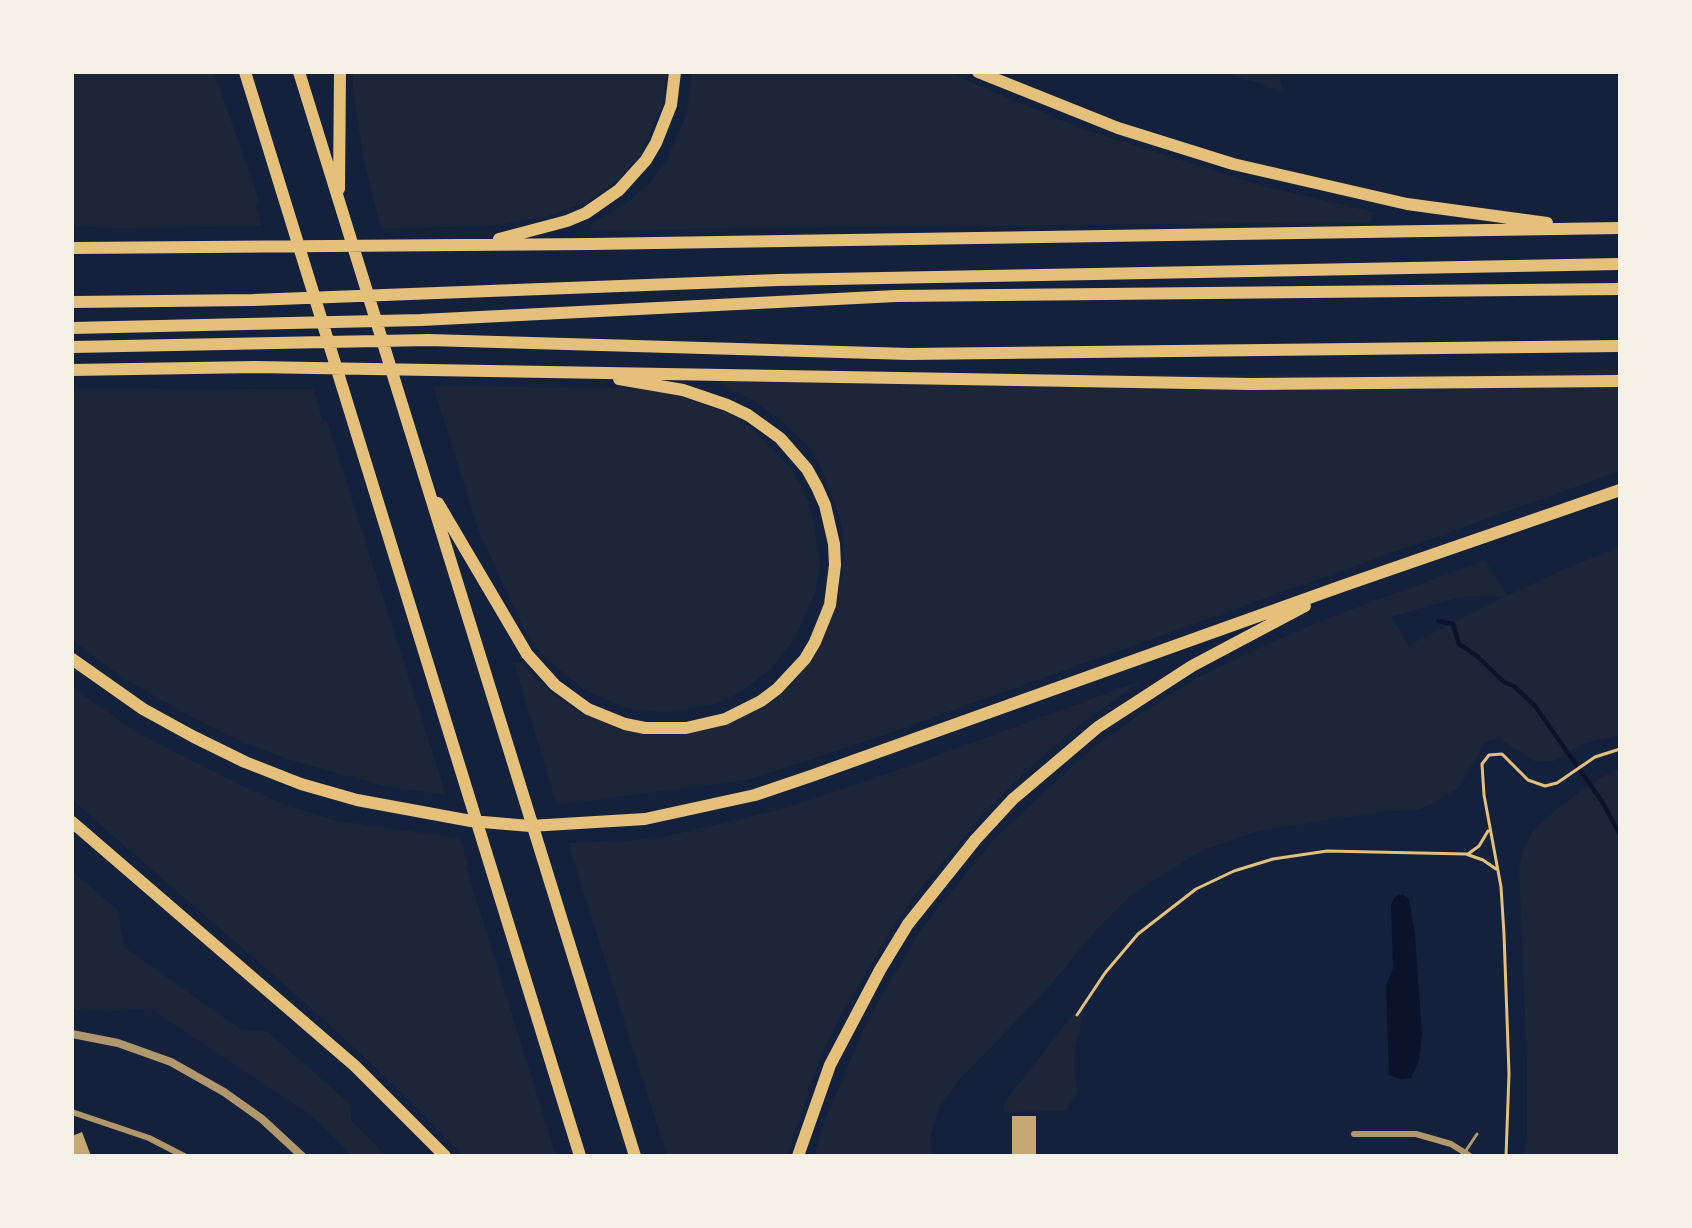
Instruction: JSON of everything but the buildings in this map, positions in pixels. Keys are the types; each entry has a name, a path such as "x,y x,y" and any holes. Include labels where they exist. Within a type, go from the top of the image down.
{"highway":[{"path":"299,72 635,1156"},
{"path":"339,202 340,72"},
{"path":"468,244 519,235 567,221 586,213 619,190 639,168 656,143 671,105 675,72"},
{"path":"978,72 1118,128 1292,179 1466,213 1580,226 1620,228"},
{"path":"245,76 580,1156"},
{"path":"72,247 468,244 1620,228"},
{"path":"72,302 253,300 790,280 1620,264"},
{"path":"72,328 421,320 896,296 1620,289"},
{"path":"72,347 429,340 909,354 1620,346"},
{"path":"72,370 255,367 1251,384 1620,381"},
{"path":"426,483 513,634 541,671 571,698 606,718 625,724 666,729 716,722 761,701 777,689 805,659 815,642 830,604 836,565 834,544 825,505 817,487 807,469 780,438 765,426 727,405 683,390 582,373"},
{"path":"72,658 143,709 194,737 245,762 301,784 357,801 471,821 530,826 645,819 755,795 1345,585 1620,490"},
{"path":"798,1156 830,1065 880,969 941,879 1013,799 1056,760 1143,696 1192,666 1345,585"},
{"path":"72,822 355,1066 445,1156"}],"street":[{"path":"72,1034 118,1043 171,1062 224,1092 262,1119 302,1156"},
{"path":"72,1112 149,1138 184,1156"},
{"path":"1354,1134 1416,1134 1451,1144 1468,1154"}],"lane":[{"path":"1468,1154 1477,1134"}],"path":[{"path":"1506,1156 1509,1119 1501,887 1489,828 1481,769 1485,759 1490,755 1502,754 1528,780 1539,785 1552,785 1589,761 1620,748"},
{"path":"1466,854 1479,846 1489,828"},
{"path":"1077,1015 1123,949 1138,934 1182,899 1223,875 1273,859 1327,850 1466,854 1483,860 1497,870"}],"shaded area":[{"path":"72,72 214,72 260,203 256,204 262,226 118,229 72,226"},
{"path":"353,72 667,72 663,103 642,152 618,180 587,202 545,217 490,226 381,229 363,156 353,91"},
{"path":"692,72 947,72 1080,128 1259,185 1373,212 1371,222 591,230 591,224 628,202 650,182 666,161 686,116"},
{"path":"1224,72 1279,72 1283,91"},
{"path":"1620,370 1620,471 870,740 747,780 557,805 514,663 521,663 536,681 578,712 626,729 728,722 814,652 835,609 844,561 843,537 839,514 821,468 809,447 783,423 755,401 723,386 721,382 724,380"},
{"path":"433,386 619,388 668,392 729,413 753,429 793,471 806,495 814,522 820,568 815,593 796,637 770,670 737,694 716,704 667,712 645,711 626,708 583,689 542,655 525,632 480,534"},
{"path":"72,388 313,389 323,421 327,421 446,795 383,786 287,759 250,745 193,718 120,676 72,640"},
{"path":"1620,547 1620,735 1584,743 1554,761 1536,762 1500,739 1492,740 1485,742 1459,788 1420,810 1380,812 1258,831 1199,852 1131,895 1097,929 1043,994 956,1083 938,1110 930,1138 931,1156 814,1156 825,1120 868,1019 922,928 994,839 1090,750 1143,712 1199,677 1278,639 1334,616 1485,560 1507,596 1562,570","holes":["1506,596 1409,645 1391,617 1459,597"]},
{"path":"1143,680 1082,723 1033,765 987,810 915,895 890,931 838,1021 819,1060 787,1156 667,1156 568,843 627,841 667,836 786,808 870,780"},
{"path":"72,687 136,732 240,785 294,808 338,821 460,838 468,865 465,866 556,1156 464,1156 405,1095 302,1000 72,800"},
{"path":"1620,768 1620,1156 1524,1156 1527,1139 1527,1064 1519,869 1523,849 1534,830 1558,808 1600,778"},
{"path":"72,871 118,910 124,947 240,1029 268,1032 351,1105 351,1120 386,1156 353,1156 311,1115 149,1008 105,1012 72,1009"},
{"path":"1403,894 1409,899 1415,935 1422,1034 1419,1060 1411,1078 1400,1079 1389,1075 1386,986 1393,968 1391,906 1394,897"},
{"path":"1074,1013 1083,1017 1074,1052 1074,1073 1078,1091 1066,1111 1003,1112 1006,1100"}],"waterway":[{"path":"1438,621 1453,624 1459,644 1477,656 1504,682 1514,686 1535,706 1603,803 1620,835"}]}
